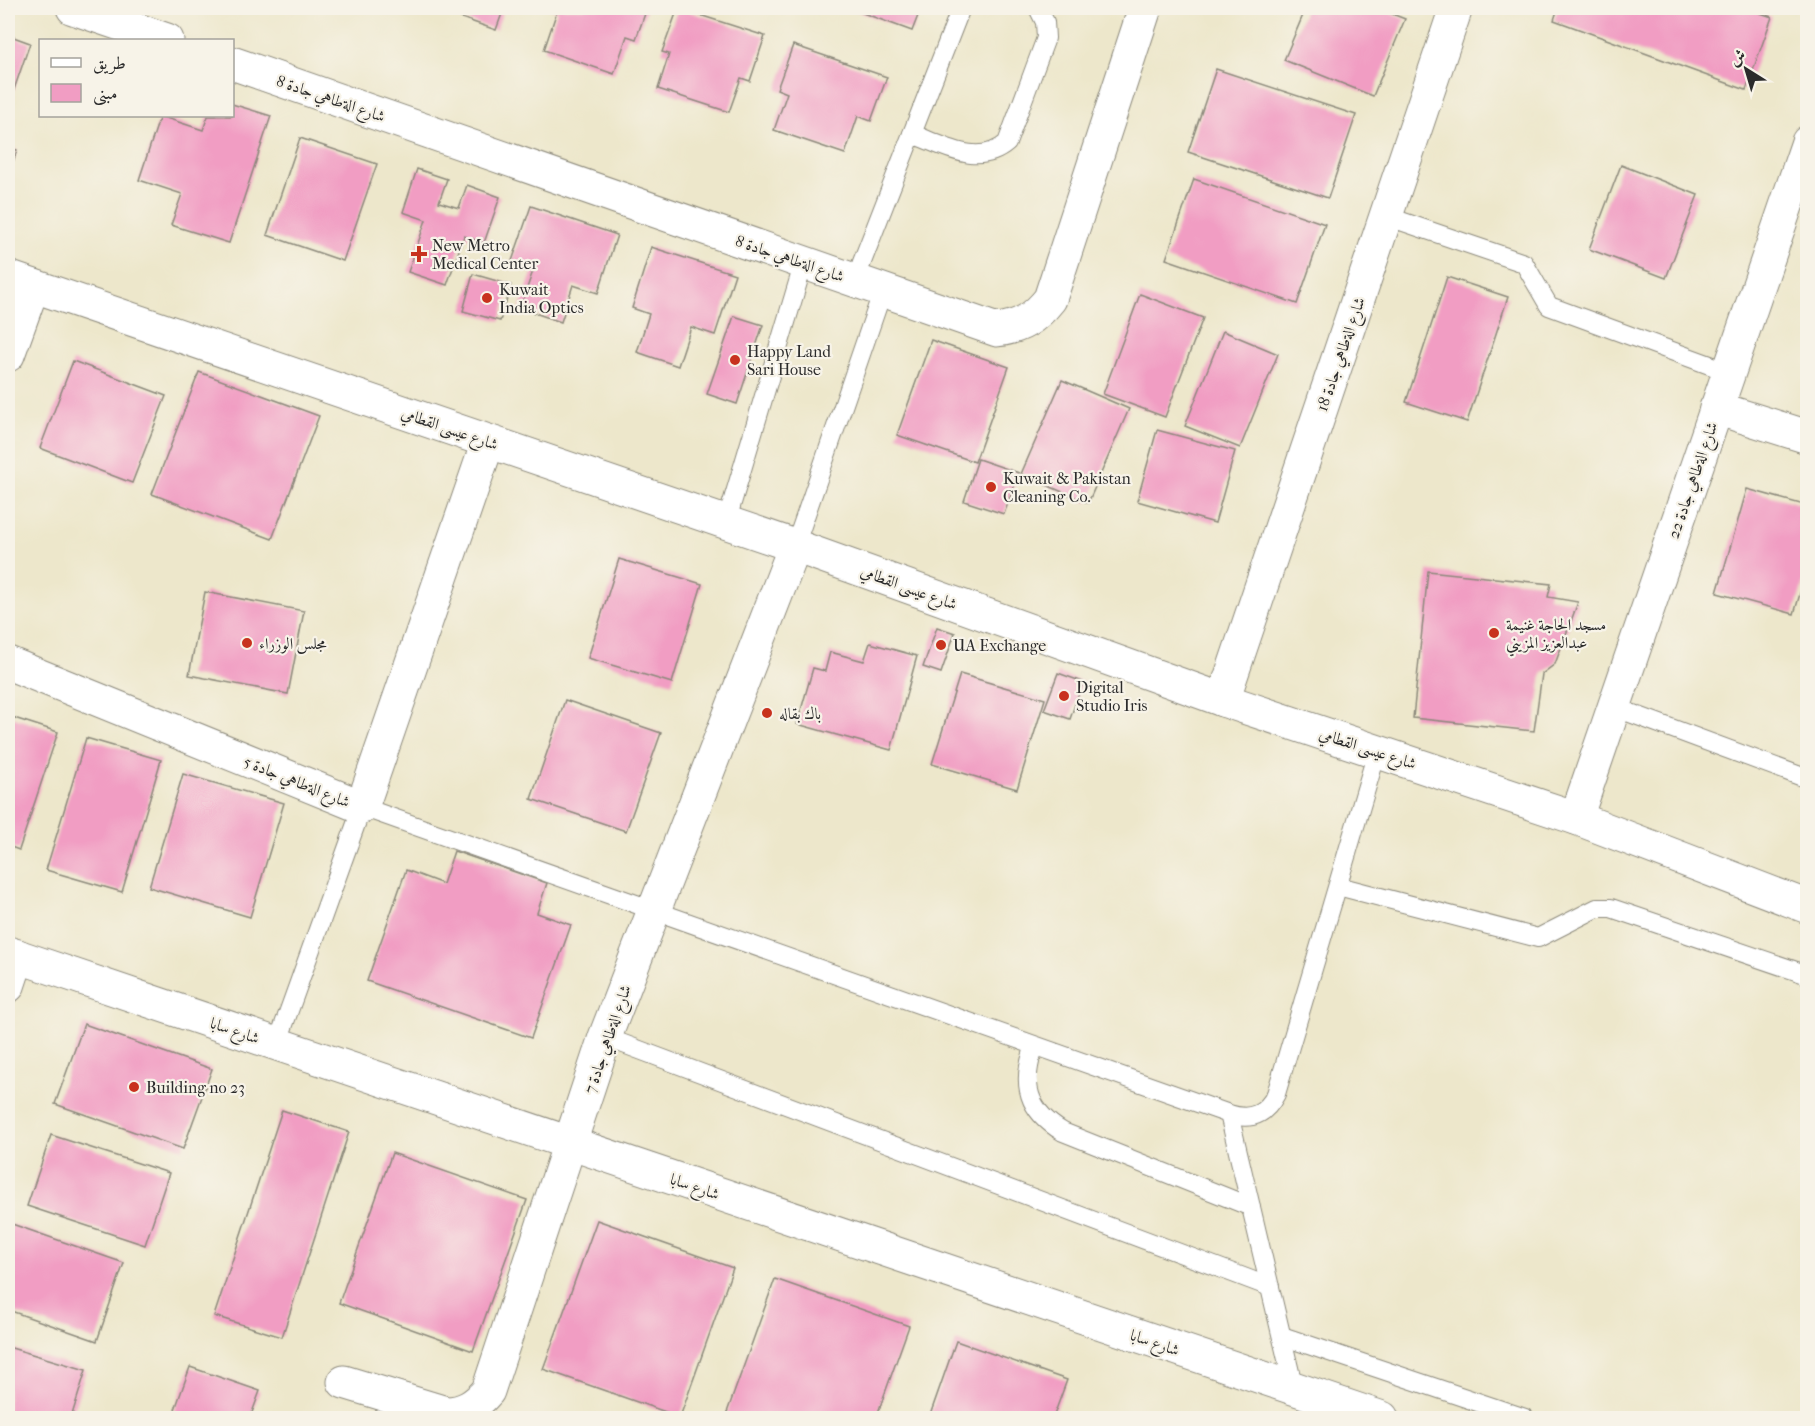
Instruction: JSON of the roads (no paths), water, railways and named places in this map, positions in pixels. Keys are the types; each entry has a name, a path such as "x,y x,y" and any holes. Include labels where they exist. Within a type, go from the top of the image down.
{"street":[{"path":"73,8 164,39"},
{"name":"شارع الةطاهي جادة 8","path":"234,64 997,330 1013,328 1028,322 1050,299 1145,8"},
{"name":"شارع الةطاهي جادة 18","path":"1223,700 1456,8"},
{"name":"شارع الةطاهي جادة 22","path":"1576,818 1808,142"},
{"path":"8,355 20,282"},
{"name":"شارع عيسى القطامي","path":"20,282 795,546 1223,700 1576,818 1808,906"},
{"path":"1716,408 1808,436"},
{"name":"شارع الةطاهي جادة 5","path":"8,663 362,807 488,442"},
{"name":"شارع الةطاهي جادة 7","path":"344,1382 446,1413 458,1413 480,1401 494,1380 605,1037 795,546"},
{"path":"8,987 13,954"},
{"name":"شارع سابا","path":"13,954 1294,1389 1341,1412 1382,1419"}],"lane":[{"path":"795,546 912,134 961,8"},
{"path":"912,134 975,156 992,153 1007,143 1046,38 1046,22 1038,8"},
{"path":"1386,216 1524,263 1549,306 1729,372"},
{"path":"726,523 804,262"},
{"path":"1614,707 1808,779"},
{"path":"277,1044 362,807 1230,1114 1251,1117 1260,1114 1270,1105 1276,1094 1377,752"},
{"path":"1338,886 1538,938 1597,908 1611,908 1808,975"},
{"path":"605,1037 1270,1287"},
{"path":"1035,1046 1029,1062 1027,1079 1030,1095 1037,1111 1049,1123 1064,1132 1251,1207"},
{"path":"1230,1114 1294,1389"},
{"path":"1282,1336 1525,1419"}],"place":[{"name":"New Metro Medical Center","path":"419,254"},
{"name":"Kuwait India Optics","path":"487,298"},
{"name":"Happy Land Sari House","path":"735,360"},
{"name":"Kuwait & Pakistan Cleaning Co.","path":"991,487"},
{"name":"مسجد الحاجة غنيمة عبدالعزيز المزيني","path":"1494,633"},
{"name":"مجلس الوزراء","path":"247,643"},
{"name":"UA Exchange","path":"941,645"},
{"name":"Digital Studio Iris","path":"1064,696"},
{"name":"باك بقاله","path":"767,713"},
{"name":"Building no 23","path":"134,1087"}]}
